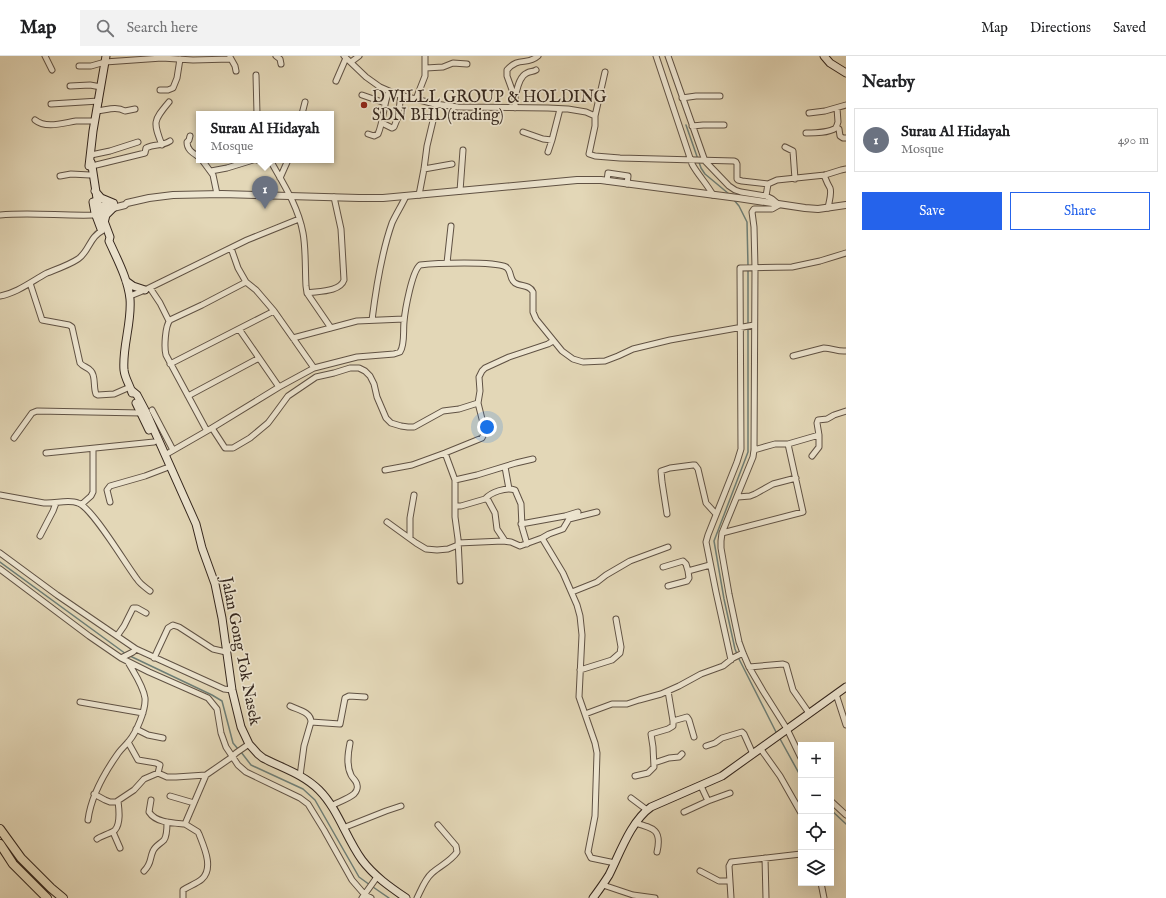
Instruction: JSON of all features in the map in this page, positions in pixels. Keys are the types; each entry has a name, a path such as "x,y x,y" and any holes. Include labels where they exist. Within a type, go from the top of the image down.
{"main road":[{"path":"824,56 830,63 846,73"},
{"path":"91,158 95,121 106,59"},
{"name":"Jalan Gong Tok Nasek","path":"91,158 89,166 90,175 102,231 109,241 126,281 130,296 130,320 124,367 125,376 130,389 137,395 146,412 192,525 197,532"},
{"name":"Jalan Gong Tok Nasek","path":"91,158 97,209 110,237 109,241"},
{"path":"95,191 101,198 114,205 106,215 104,223"},
{"path":"126,281 133,286 148,289"},
{"name":"Jalan Gong Tok Nasek","path":"146,412 154,442 196,524 197,532 215,584 222,618 232,690 246,746 263,758 300,776 321,791 375,880 406,898"},
{"path":"594,898 603,885 635,823 641,815 647,810 722,776 846,686"},
{"path":"0,829 21,858 63,898"},
{"path":"0,844 13,864 47,898"}],"street":[{"path":"45,56 52,70"},
{"path":"276,56 280,59 281,64"},
{"path":"351,62 359,56"},
{"path":"416,99 425,76 425,56"},
{"path":"515,98 507,76 508,70 521,60 530,61 538,56"},
{"path":"656,56 697,173 714,195"},
{"path":"668,56 704,161 729,186 738,191 766,196 779,205"},
{"path":"79,66 91,66 106,59 147,57 180,59 231,57 236,71"},
{"path":"336,81 345,57 366,77 380,87 401,95 437,104 458,107 560,109 579,111 595,116"},
{"path":"160,90 168,90 173,88 177,78 180,59"},
{"path":"426,68 443,67 453,63 467,64"},
{"path":"515,108 515,98 523,75 536,70"},
{"path":"605,72 595,116 595,126 589,154 595,156 620,158 736,161 737,179 745,182 768,184 777,180 824,175 846,169"},
{"path":"256,75 257,111"},
{"path":"70,86 90,85 101,87"},
{"path":"368,134 373,136 378,135 389,91"},
{"path":"362,95 385,103"},
{"path":"382,123 392,128 394,127 398,117 401,95"},
{"path":"682,98 696,96 720,96"},
{"path":"51,104 99,101"},
{"path":"162,145 157,130 156,119 169,102"},
{"path":"303,111 305,102"},
{"path":"419,195 427,146 437,104"},
{"path":"809,113 846,105"},
{"path":"97,111 115,108 120,108 125,111 135,109"},
{"path":"806,133 832,130 836,127 838,122 837,108"},
{"path":"548,152 560,109"},
{"path":"35,120 43,124 95,121"},
{"path":"692,126 724,126"},
{"path":"836,127 839,129 840,136 842,138 846,138"},
{"path":"523,132 543,140 552,140"},
{"path":"190,136 186,143 188,148 196,155"},
{"path":"91,158 141,154 145,153 146,148 150,146 166,144 170,141"},
{"path":"91,158 138,142"},
{"path":"785,147 792,151 795,179"},
{"path":"460,191 463,150"},
{"path":"204,163 211,171 217,194"},
{"path":"211,171 228,168 243,163"},
{"path":"271,163 291,196 299,219 303,235 307,293 331,328"},
{"path":"280,178 287,163"},
{"path":"424,169 452,164"},
{"path":"60,176 71,174 90,175"},
{"path":"824,175 830,191 828,208"},
{"path":"0,215 92,215 97,209 114,205 125,205 127,203 149,198 173,195 217,194 371,198 577,180 607,181 726,196 812,209 846,205"},
{"path":"745,182 745,192"},
{"path":"766,196 768,184"},
{"path":"372,320 377,284 392,223 406,196"},
{"path":"307,293 336,289 342,285 344,280 341,229 334,197"},
{"path":"779,205 772,209 752,210 755,268 754,450 753,457 738,497 722,533 721,548 742,654 798,752"},
{"path":"130,296 148,289 247,240 299,219"},
{"path":"447,263 451,226"},
{"path":"0,296 13,292 79,258 98,233 102,231"},
{"path":"231,248 238,268 246,282 256,290 274,311 314,368"},
{"path":"732,659 710,565 706,538 737,462 742,445 740,268 779,268 808,264 846,253"},
{"path":"110,502 107,490 110,486 145,476 173,450 314,368 362,356 394,354 400,352 402,348 404,319 414,274 418,266 422,264 495,264 507,268 513,281 517,284 528,286 532,289 534,316 553,341 573,360 583,362 598,362 618,356 633,349 670,340 754,325"},
{"path":"207,431 170,364 165,351 167,325 169,321 246,282"},
{"path":"30,283 42,320 71,326 80,363 83,367 92,372 96,394 114,394 130,389"},
{"path":"148,289 160,303 169,321"},
{"path":"170,364 274,311"},
{"path":"293,338 357,321 404,319"},
{"path":"239,329 279,388"},
{"path":"385,470 412,465 483,437 484,427 478,404 480,374 485,368 518,353 548,344 553,341"},
{"path":"793,356 824,348 839,352 846,352"},
{"path":"188,396 259,358"},
{"path":"212,428 225,448 233,448 247,441 268,423 283,402 295,390 306,385 318,376 352,368 361,369 370,376 386,418 391,423 408,428 414,427 443,411 478,404"},
{"path":"14,438 32,413 37,411 146,412 173,450"},
{"path":"812,456 819,447 818,420 827,419 846,411"},
{"path":"754,450 775,444 788,444 819,435"},
{"path":"46,453 154,442"},
{"path":"722,533 803,512 788,444"},
{"path":"82,504 91,496 93,492 93,449"},
{"path":"445,453 455,480 455,506 460,580"},
{"path":"455,480 533,459"},
{"path":"667,514 661,472 662,470 693,465 698,468 706,503 708,507 716,514"},
{"path":"505,467 509,489"},
{"path":"738,497 750,496 773,484 796,478"},
{"path":"455,506 461,506 485,499 489,496 509,489 515,490 520,500 521,524 527,544"},
{"path":"0,495 44,503 56,504 72,502 82,504 101,527 138,580 150,591"},
{"path":"410,538 410,518 414,495"},
{"path":"485,499 491,504 495,513 497,529 505,541"},
{"path":"708,507 721,503"},
{"path":"40,536 56,504"},
{"path":"521,524 578,512"},
{"path":"387,522 421,547 430,550 444,550 458,544 505,541 518,546 527,544 563,529 569,519 597,512"},
{"path":"542,538 563,573 572,592 582,629 579,697 595,743 597,757 595,816 589,854 591,858 615,863"},
{"path":"572,592 597,582 618,567 668,547"},
{"path":"0,553 57,595 117,636 134,651 154,658 224,689 232,690"},
{"path":"663,567 683,561 686,564 688,571 689,578 687,581 668,586"},
{"path":"688,571 710,565"},
{"path":"0,569 89,636 125,659 208,698 217,709 224,741 228,751 234,755 238,765 246,772 306,802 324,830 347,873 356,886 365,895 371,898"},
{"path":"117,636 133,608 137,608 146,613"},
{"path":"580,670 612,660 620,653 622,648 616,620"},
{"path":"154,658 168,628 173,625 179,627 213,649 226,652"},
{"path":"125,659 134,651"},
{"path":"585,714 612,704 627,704 668,691 701,674 723,666 742,654"},
{"path":"88,820 90,805 94,794 116,756 128,742 136,729 143,713 145,703 143,693 125,659"},
{"path":"749,668 780,664 786,665 793,690 809,713"},
{"path":"635,776 648,773 653,769 654,763 651,734 671,728 673,721 668,691"},
{"path":"836,694 846,725"},
{"path":"311,722 340,724 345,698 349,696 365,697"},
{"path":"80,702 143,713"},
{"path":"290,706 310,716 311,722 304,746 300,776"},
{"path":"673,721 687,717 694,736"},
{"path":"136,729 148,735 163,738"},
{"path":"706,746 715,743 722,738 742,732 753,754"},
{"path":"128,742 138,760 160,765 158,773"},
{"path":"331,806 354,794 357,788 358,784 351,776 349,768 348,756 350,743"},
{"path":"94,794 105,800 113,802 118,801 134,790 144,779 158,773 167,777 176,778 206,775 246,746"},
{"path":"760,748 780,776 798,808"},
{"path":"654,763 669,758 679,757 682,754"},
{"path":"185,824 206,775"},
{"path":"701,786 708,801"},
{"path":"684,812 730,793"},
{"path":"170,796 194,803"},
{"path":"631,798 647,810"},
{"path":"151,800 149,809 150,814 160,820 185,824 198,832 206,854 208,866 204,876 201,880 183,890 183,898"},
{"path":"97,839 113,832 117,826 119,811 118,801"},
{"path":"834,804 846,815"},
{"path":"343,828 401,806"},
{"path":"144,871 150,865 154,849 165,838 168,822"},
{"path":"635,823 650,827 657,833 659,841 657,852"},
{"path":"417,898 431,874 446,863 457,852 456,846 438,825"},
{"path":"113,832 120,848"},
{"path":"731,898 729,866 731,862 798,854"},
{"path":"765,858 766,898"},
{"path":"700,871 718,881 730,881"},
{"path":"365,895 375,880"},
{"path":"603,885 633,895 655,898"},
{"path":"822,886 824,898"}],"waterway":[{"path":"686,125 701,168 705,174 729,194"},
{"path":"734,200 739,206 747,222 748,266"},
{"path":"748,270 748,324"},
{"path":"737,654 724,599 714,541 748,452 748,328"},
{"path":"0,562 126,654"},
{"path":"130,656 222,701 233,743 238,749"},
{"path":"738,657 777,734"},
{"path":"779,737 798,772"},
{"path":"241,752 251,765 303,789 315,800 359,877 370,885"},
{"path":"834,813 846,824"},
{"path":"373,887 389,898"}],"place":[{"name":"D VILLL GROUP & HOLDING SDN BHD(trading)","path":"364,105"},
{"name":"Surau Al Hidayah","path":"265,209"}]}
